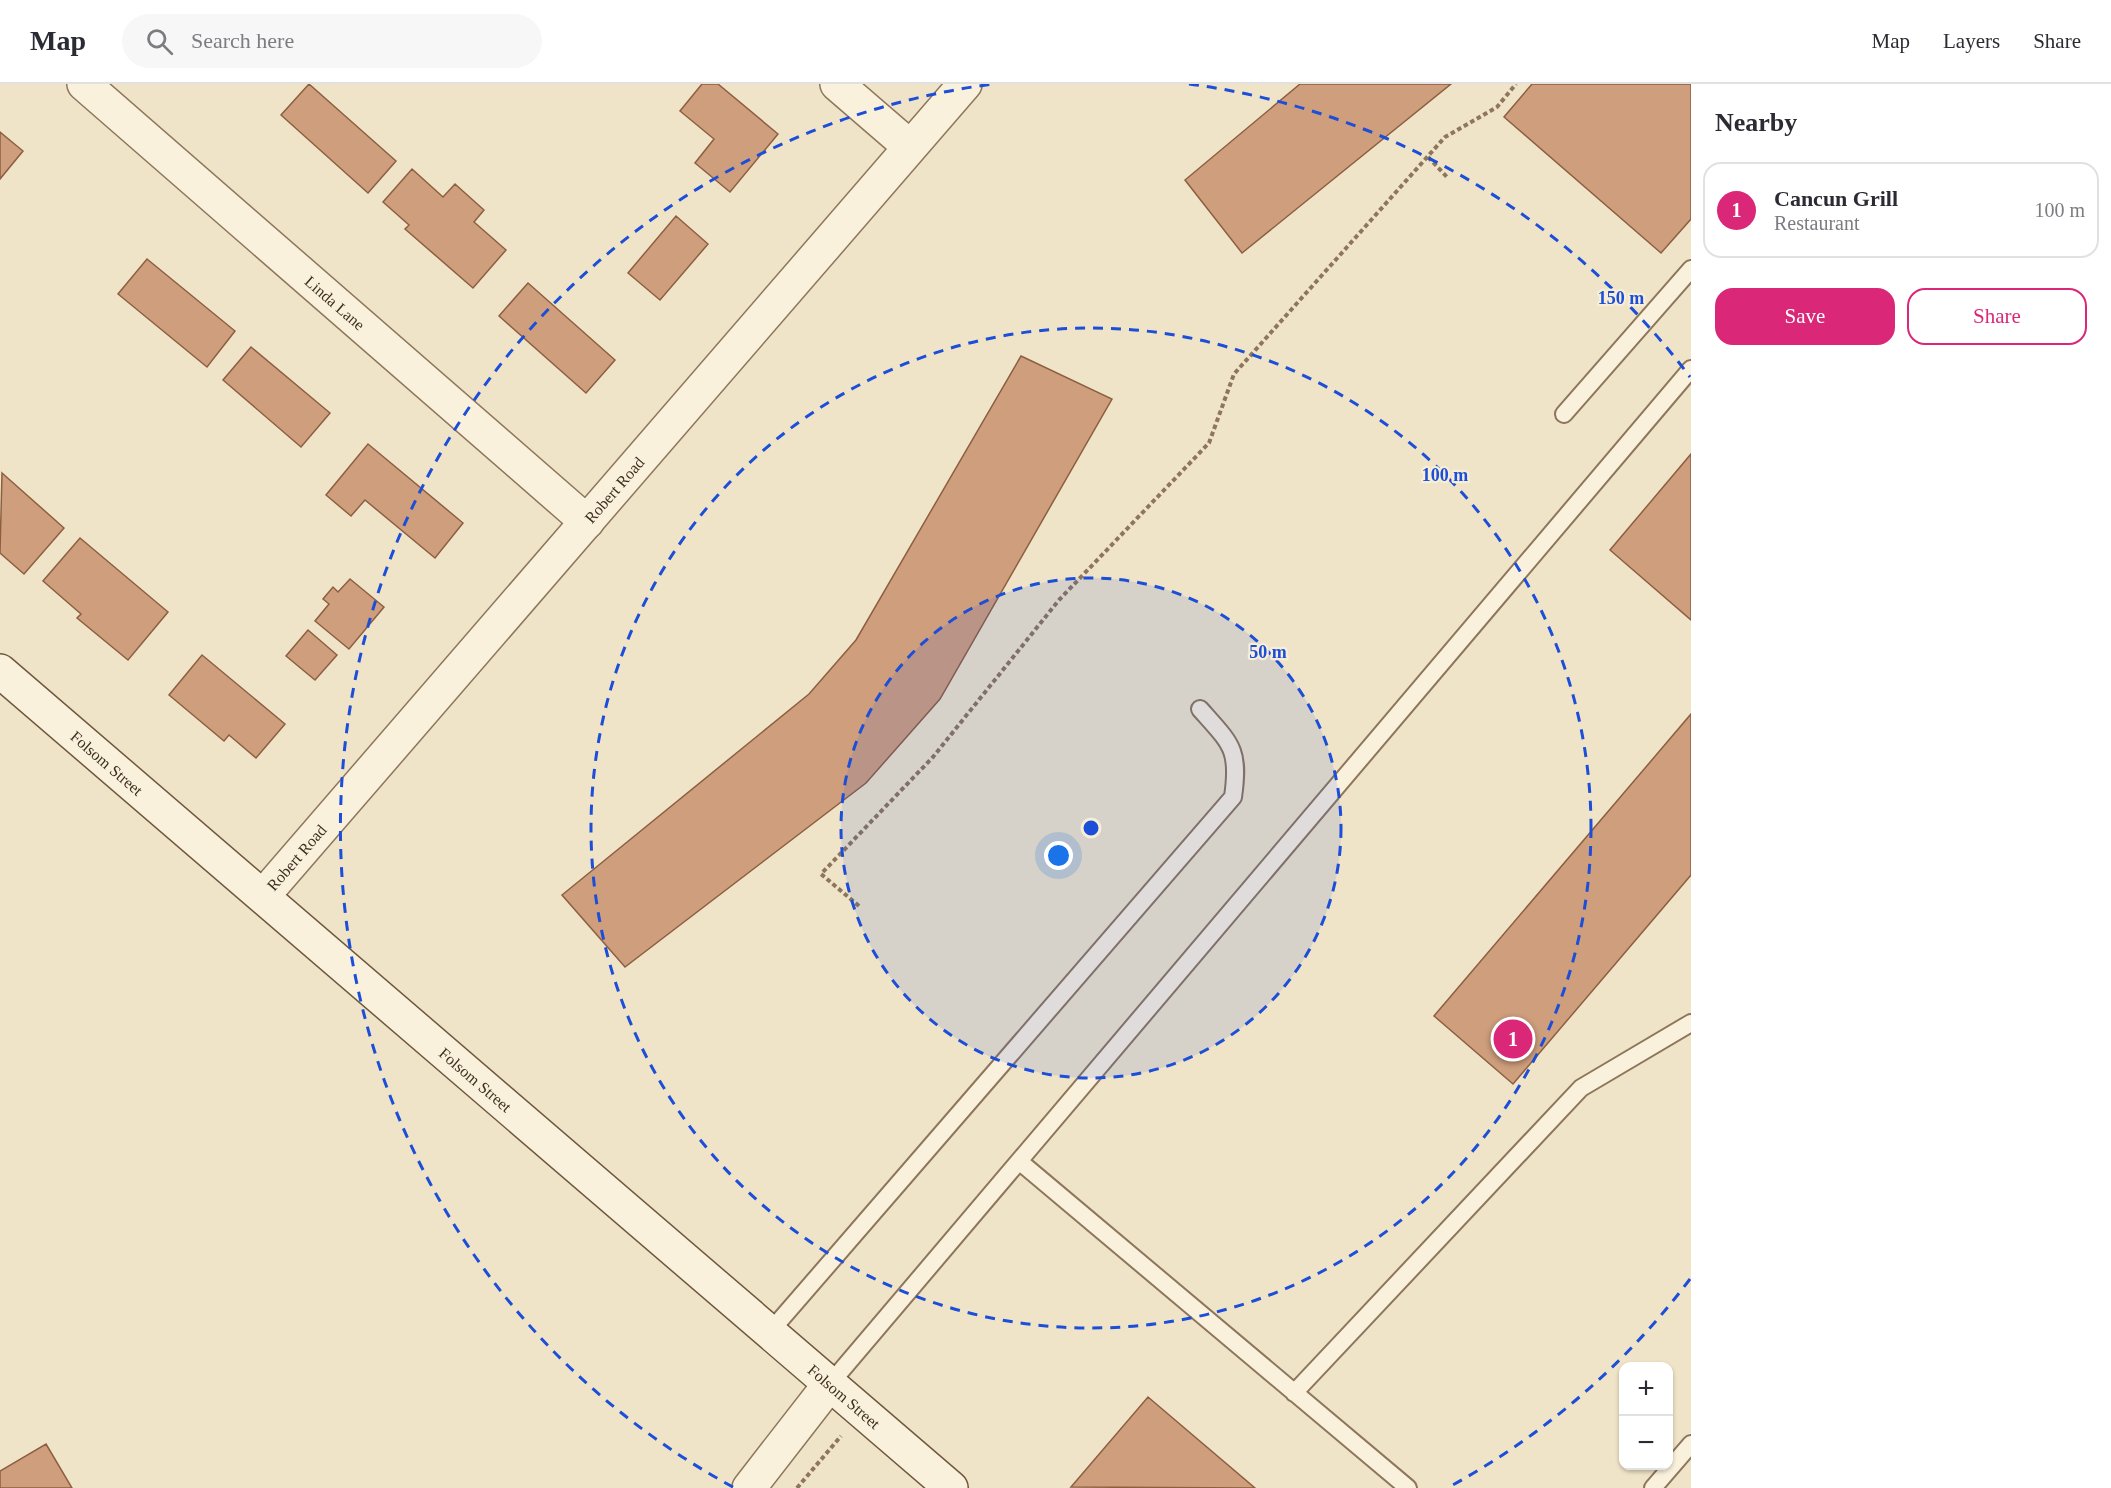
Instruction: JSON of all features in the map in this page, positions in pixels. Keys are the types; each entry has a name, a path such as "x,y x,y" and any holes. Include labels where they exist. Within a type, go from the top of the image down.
{"street":[{"name":"Linda Lane","path":"84,84 587,522"},
{"path":"837,84 910,147"},
{"name":"Robert Road","path":"263,896 965,84"},
{"name":"Folsom Street","path":"0,671 951,1488"},
{"path":"749,1488 829,1385"}],"lane":[{"path":"1564,414 1691,269"},
{"path":"829,1385 1691,369"},
{"path":"769,1333 1233,797 1236,764 1231,745 1200,709"},
{"path":"1294,1393 1581,1088 1691,1023"},
{"path":"1019,1161 1408,1488"},
{"path":"1653,1488 1691,1444"}],"path":[{"path":"859,906 821,874 933,757 1059,600 1209,443 1234,374 1445,137 1497,107 1516,84"},
{"path":"1428,157 1449,178"},
{"path":"797,1488 862,1412"}],"building":[{"path":"309,84 396,161 368,193 281,115"},
{"path":"702,84 718,84 778,134 730,192 695,163 714,139 680,111"},
{"path":"1300,84 1451,84 1242,253 1185,180"},
{"path":"1532,84 1691,84 1691,219 1661,253 1504,117"},
{"path":"0,132 23,151 0,179"},
{"path":"412,169 443,197 455,184 484,210 474,222 506,250 473,288 405,229 409,225 383,202"},
{"path":"676,216 708,244 660,300 628,273"},
{"path":"147,259 235,331 207,367 118,294"},
{"path":"528,283 615,360 586,393 499,316"},
{"path":"251,347 330,413 301,447 223,380"},
{"path":"1021,356 1112,399 940,699 866,783 625,967 562,895 809,694 856,640"},
{"path":"368,444 463,523 435,558 365,500 351,516 326,495"},
{"path":"1691,454 1691,620 1610,550"},
{"path":"2,473 64,528 24,574 0,553"},
{"path":"80,538 168,612 128,660 77,618 81,614 43,581"},
{"path":"350,579 384,607 349,649 315,621 329,604 323,599 333,587 338,592"},
{"path":"308,630 337,655 315,680 286,656"},
{"path":"202,655 285,724 256,758 229,735 224,741 169,695"},
{"path":"1691,714 1691,875 1513,1084 1434,1016"},
{"path":"1148,1397 1255,1488 1071,1487"},
{"path":"46,1444 72,1488 0,1488 0,1471"}],"place":[{"name":"Cancun Grill","path":"1513,1039"}]}
